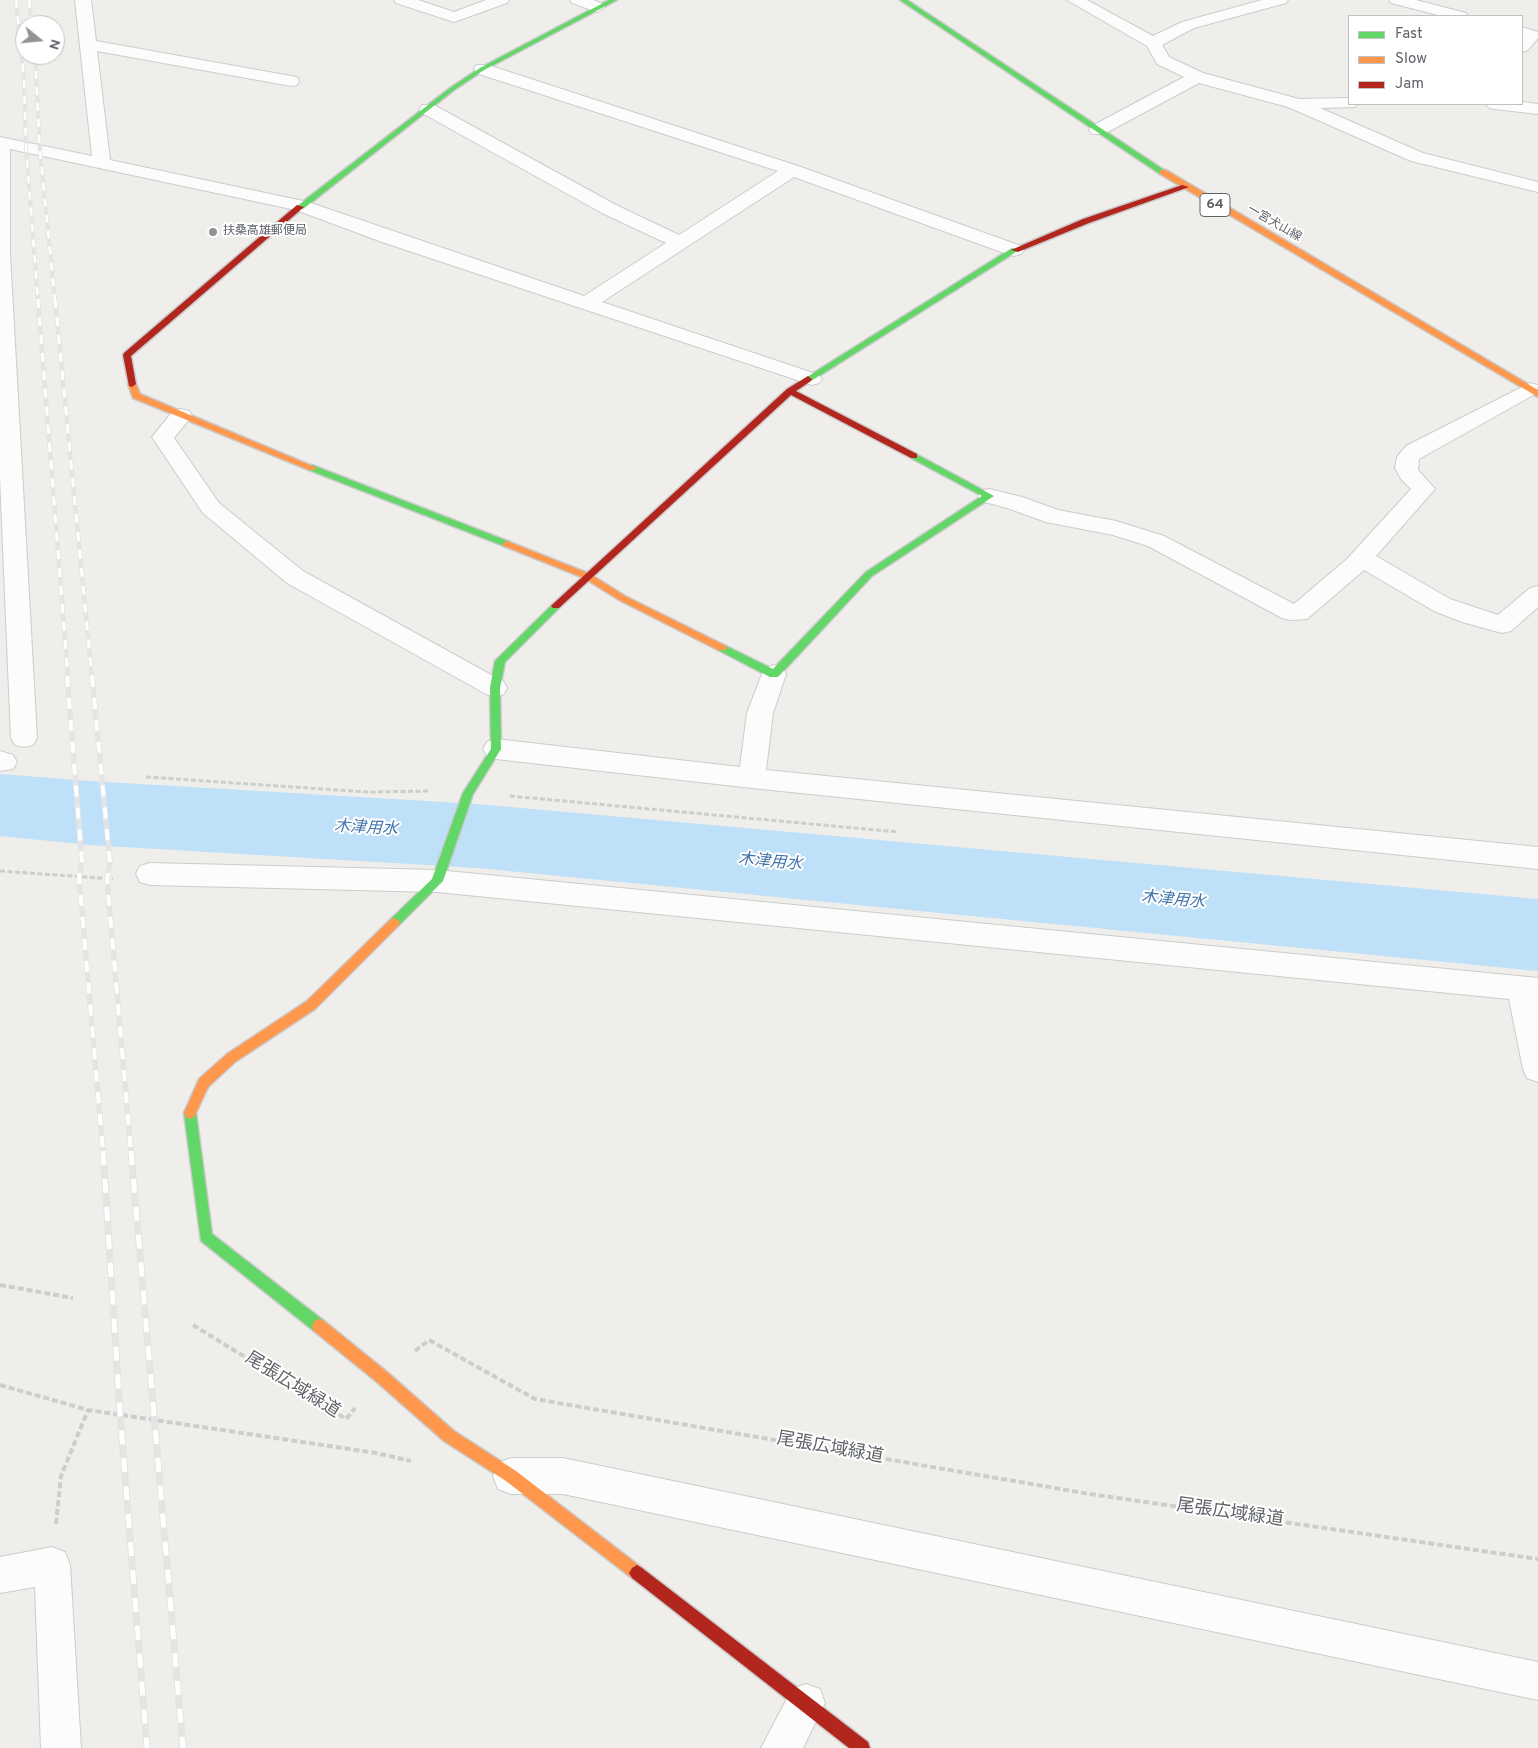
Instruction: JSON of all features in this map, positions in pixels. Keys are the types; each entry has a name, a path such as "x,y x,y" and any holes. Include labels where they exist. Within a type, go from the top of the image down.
{"street":[{"path":"83,0 102,164"},
{"path":"402,0 454,17 501,0"},
{"path":"578,0 597,7"},
{"path":"614,0 597,7 482,69 452,89 301,206 127,354 130,378 136,396 181,416 587,576 622,598 774,674"},
{"name":"一宮犬山線","path":"903,0 1185,188 1534,392"},
{"path":"1075,0 1153,43 1163,60 1197,77 1294,103 1417,157 1538,187"},
{"path":"1153,43 1188,25 1256,2 1280,0"},
{"path":"1398,0 1456,15"},
{"path":"1523,32 1532,35 1523,46"},
{"path":"88,44 291,81"},
{"path":"482,69 792,170 920,214 1014,250"},
{"path":"1098,130 1197,77"},
{"path":"1294,103 1348,103"},
{"path":"1504,105 1538,109"},
{"path":"428,109 609,209 679,242"},
{"path":"24,738 5,452 0,254 0,142 301,206 389,238 812,379"},
{"path":"587,303 792,170"},
{"path":"862,1748 511,1476 449,1436 382,1377 206,1237 190,1110 203,1083 231,1058 311,1005 437,881 468,792 496,749 495,688 500,661 587,576 790,391 812,379 1014,250 1086,220 1185,188"},
{"path":"790,391 989,496 1014,502 1054,517 1116,528 1156,541 1290,612 1299,613 1361,558 1424,489 1409,474 1406,468 1408,457 1414,451 1534,392"},
{"path":"181,416 163,437 211,508 295,577 495,688"},
{"path":"752,778 760,713 774,674 870,574 989,496"},
{"path":"1361,558 1442,605 1470,616 1502,625 1538,594"},
{"path":"496,749 752,778 1538,858"},
{"path":"150,874 437,881 1530,990 1538,1069"},
{"path":"511,1476 563,1476 1538,1681"},
{"path":"0,1575 52,1565 61,1748"},
{"path":"781,1748 806,1703"}],"path":[{"path":"146,777 368,792 468,792 901,832"},
{"path":"0,871 107,880 150,874"},
{"path":"0,1286 73,1298"},
{"name":"尾張広域緑道","path":"193,1325 346,1419 382,1377 429,1340 535,1399 1090,1494 1538,1558"},
{"path":"0,1385 88,1410 376,1453 416,1462 449,1436"},
{"path":"52,1565 62,1476 88,1410"}],"waterway":[{"name":"木津用水","path":"0,805 90,813 477,836 1538,935"}],"railway":[{"path":"16,0 24,80 26,147 38,301"},
{"path":"29,0 31,15"},
{"path":"36,65 40,151 55,301"},
{"path":"38,299 68,678"},
{"path":"55,299 92,678"},
{"path":"67,676 82,862 79,877 103,1152"},
{"path":"92,676 110,863 107,880 131,1152"},
{"path":"103,1151 120,1413 147,1748"},
{"path":"131,1151 183,1748"}],"traffic: fast":[{"path":"300,207 452,89 482,69 614,0"},
{"path":"903,0 1163,172"},
{"path":"808,379 1015,250"},
{"path":"722,648 774,674 869,574 989,496 914,456"},
{"path":"312,468 507,544"},
{"path":"394,923 437,881 468,793 496,749 495,688 500,661 556,606"},
{"path":"190,1113 206,1237 319,1326"}],"traffic: slow":[{"path":"1163,172 1538,394"},
{"path":"132,384 136,396 312,468"},
{"path":"507,544 587,576 622,598 722,648"},
{"path":"190,1113 203,1083 231,1058 311,1005 394,923"},
{"path":"319,1326 382,1377 449,1436 511,1476 637,1573"}],"traffic: jam":[{"path":"1015,250 1086,221 1185,187"},
{"path":"132,384 127,355 300,207"},
{"path":"556,606 790,391 808,379"},
{"path":"790,391 914,456"},
{"path":"637,1573 862,1748"}],"place":[{"name":"扶桑高雄郵便局","path":"213,232"}]}
